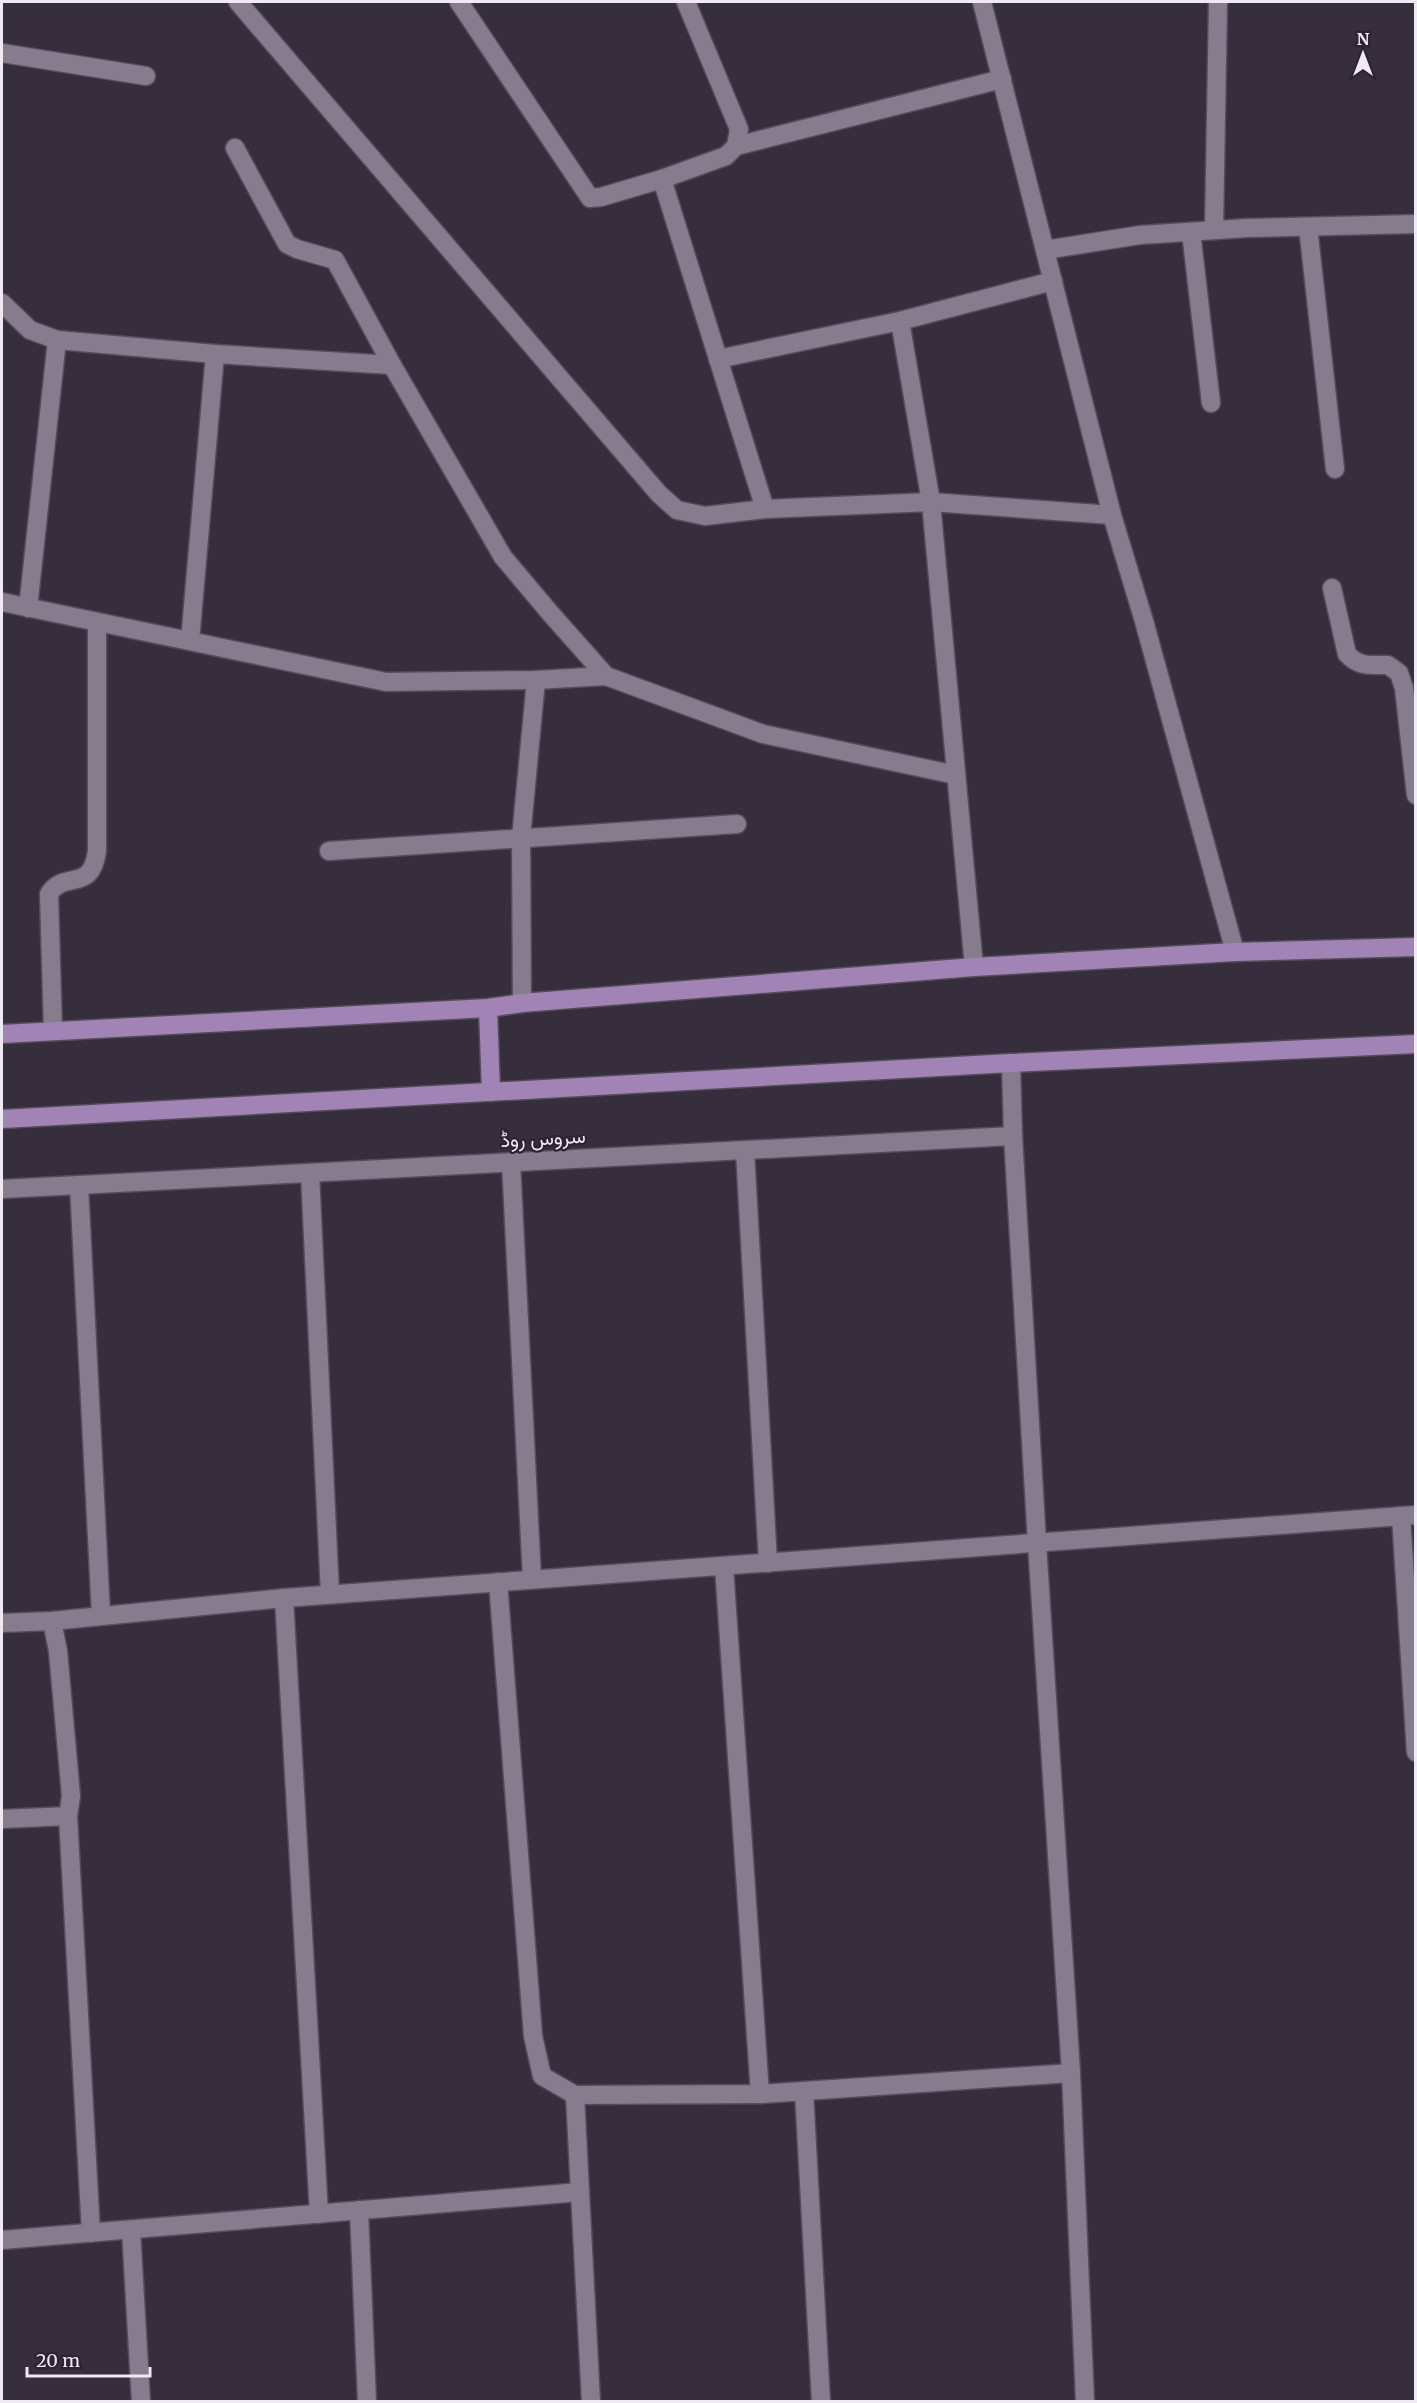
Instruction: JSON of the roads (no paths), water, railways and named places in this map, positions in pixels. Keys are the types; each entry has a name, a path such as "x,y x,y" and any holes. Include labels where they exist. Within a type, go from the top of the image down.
{"main road":[{"path":"2,1034 488,1008 522,1003 974,967 1235,952 1416,947"},
{"path":"488,1008 491,1092"},
{"path":"2,1119 1011,1063 1416,1044"}],"street":[{"path":"238,2 659,494 677,510 705,516 765,509 931,502 1112,515"},
{"path":"459,2 590,198 602,197 662,179 726,156 736,146 1002,79"},
{"path":"686,2 739,129 736,146"},
{"path":"982,2 1112,515 1144,621 1235,952"},
{"path":"1214,230 1218,2"},
{"path":"2,53 146,76"},
{"path":"235,148 287,244 335,260 392,365 503,557 606,675"},
{"path":"662,179 765,509"},
{"path":"1045,250 1140,235 1214,230 1416,224"},
{"path":"1308,227 1335,469"},
{"path":"1191,232 1211,403"},
{"path":"718,359 900,321 1053,281"},
{"path":"2,303 30,330 57,340 215,354 392,365"},
{"path":"900,321 931,502 974,967"},
{"path":"28,608 57,340"},
{"path":"190,641 215,354"},
{"path":"1332,588 1347,654 1359,664 1388,665 1401,678 1416,795"},
{"path":"2,602 386,682 536,680 606,675 763,734 956,775"},
{"path":"53,1031 49,894 54,887 89,875 95,867 98,851 97,622"},
{"path":"522,1003 521,838 536,680"},
{"path":"329,851 737,824"},
{"path":"1011,1063 1013,1136 1037,1543 1071,2073 1085,2402"},
{"name":"سروس روڈ","path":"2,1189 1013,1136"},
{"path":"745,1151 768,1563"},
{"path":"511,1162 532,1580"},
{"path":"310,1173 330,1594"},
{"path":"79,1185 101,1616"},
{"path":"2,1623 52,1621 330,1594 1408,1516 1416,1752"},
{"path":"724,1566 760,2094"},
{"path":"498,1582 533,2036 542,2076 576,2095 760,2094 1071,2073"},
{"path":"284,1598 320,2214"},
{"path":"52,1621 58,1651 71,1796 68,1816 91,2233"},
{"path":"2,1819 68,1816"},
{"path":"804,2091 821,2402"},
{"path":"576,2095 591,2402"},
{"path":"2,2240 580,2192"},
{"path":"359,2210 367,2402"},
{"path":"131,2230 141,2402"}]}
